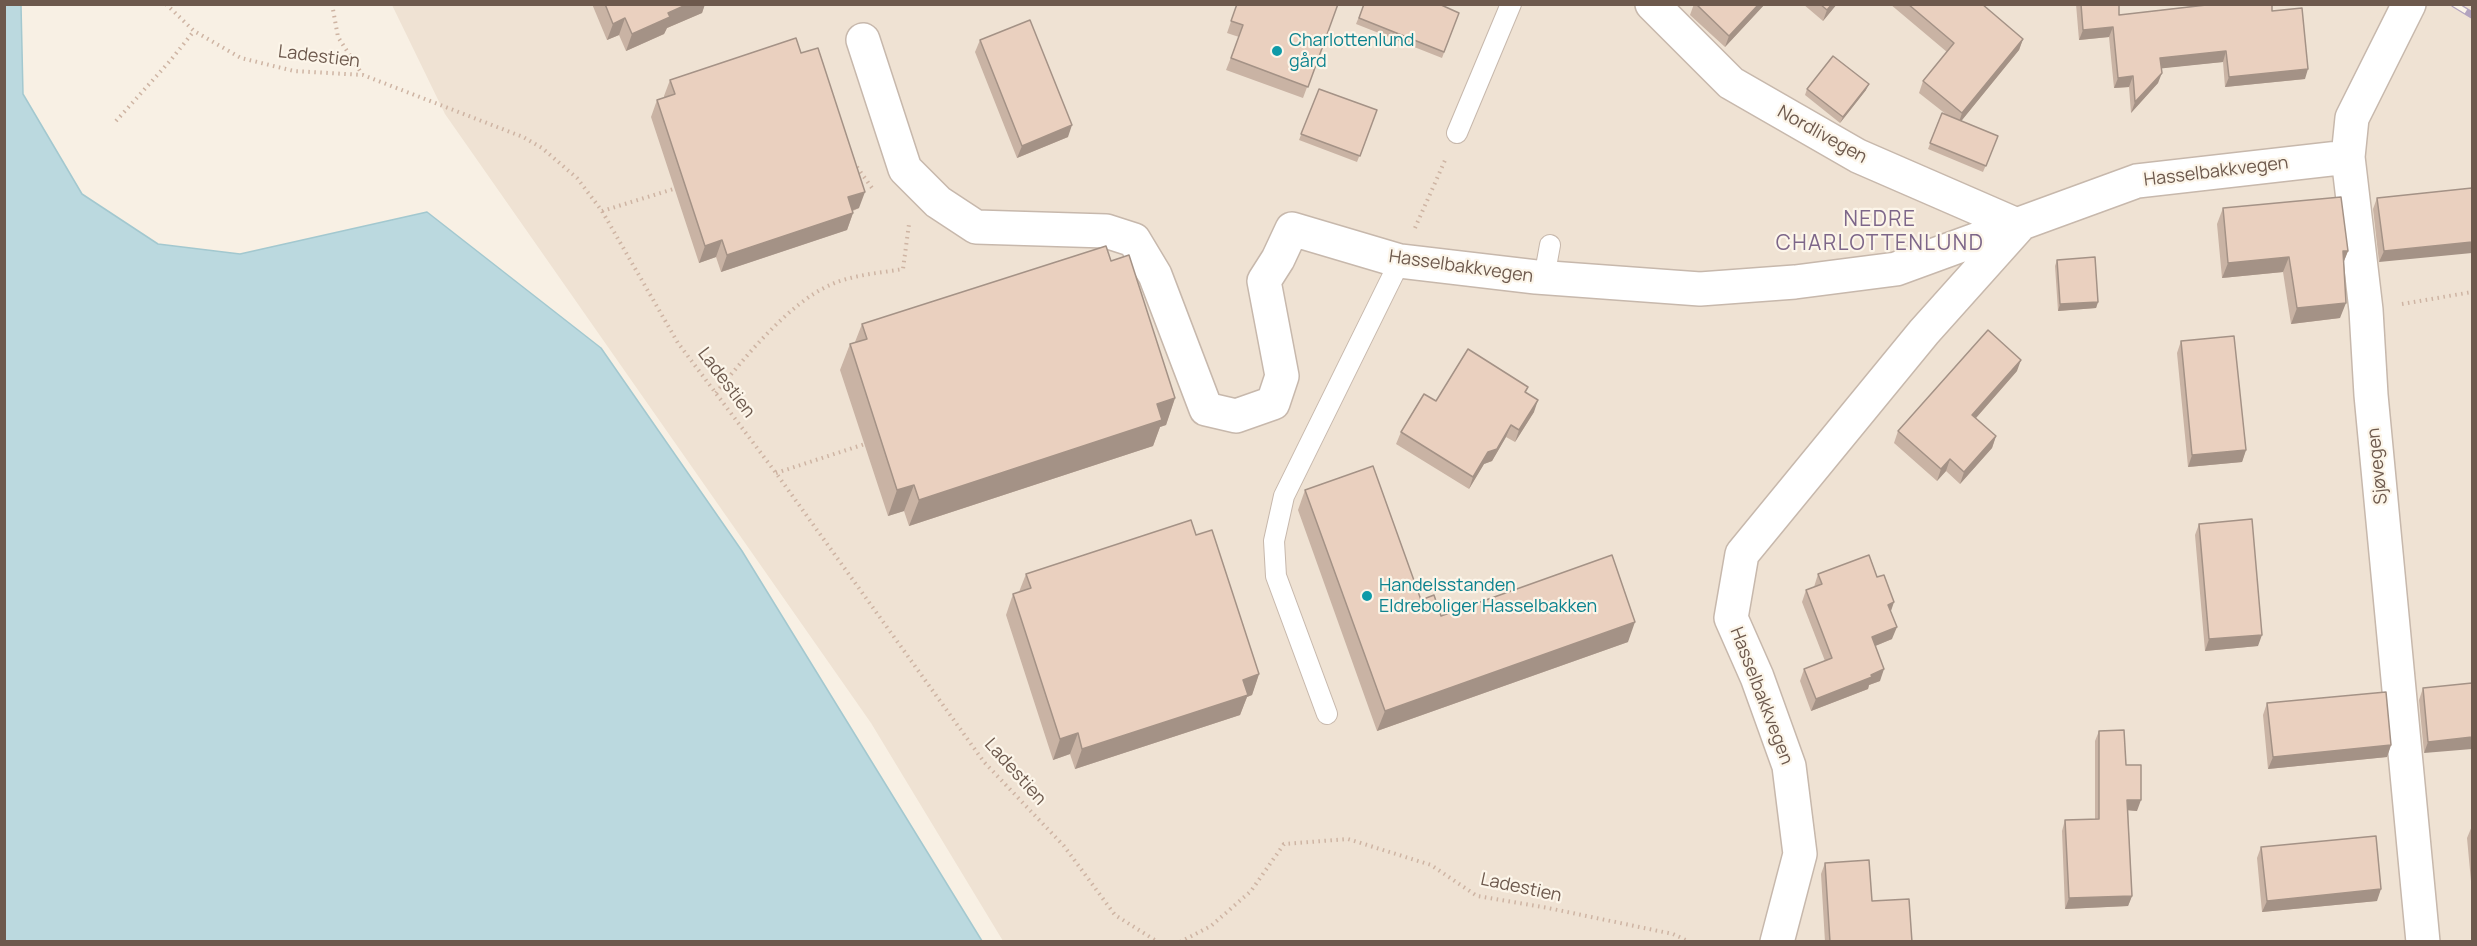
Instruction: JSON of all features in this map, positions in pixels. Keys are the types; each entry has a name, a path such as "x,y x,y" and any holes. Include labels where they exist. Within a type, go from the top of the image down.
{"street":[{"name":"Nordlivegen","path":"1652,4 1731,83 1858,156 2019,226"},
{"name":"Sjøvegen","path":"2409,4 2352,118 2348,157 2366,310 2371,395 2423,942"},
{"name":"Hasselbakkvegen","path":"863,40 905,170 938,202 976,227 1106,231 1134,240 1155,275 1206,409 1236,416 1273,404 1282,376 1264,281 1278,259 1292,229 1400,261 1544,278 1676,279 1700,289 1795,282 1896,269 2137,181 2348,157"},
{"name":"Hasselbakkvegen","path":"1778,942 1800,854 1789,766 1757,677 1731,618 1742,554 1924,332 2019,226"}],"lane":[{"path":"1457,133 1511,4"},
{"path":"1544,278 1550,245"},
{"path":"1327,714 1276,576 1274,541 1284,496 1400,261"}],"path":[{"name":"Ladestien","path":"166,4 194,31 241,58 294,71 363,75 532,142 577,178 602,211 678,343 776,473 984,762 1064,846 1115,915 1158,942"},
{"path":"332,4 338,37 363,75"},
{"path":"116,121 194,31"},
{"path":"1400,261 1457,133"},
{"path":"602,211 677,188"},
{"path":"716,393 766,336 806,299 831,284 903,269 909,224"},
{"path":"2366,310 2472,292"},
{"path":"776,473 865,444"},
{"name":"Ladestien","path":"1180,942 1211,926 1251,891 1284,844 1348,839 1431,865 1478,896 1650,929 1673,934 1690,942"}],"shaded area":[{"path":"392,5 2472,5 2472,941 1003,941 871,723 445,114"}],"water":[{"path":"5,4 21,5 23,94 82,194 158,244 240,254 427,212 601,348 742,551 982,941 5,941"}],"building":[{"path":"605,4 688,4 668,13 670,17 632,34 625,18 613,24"},
{"name":"Charlottenlund gård","path":"1237,4 1338,4 1308,87 1231,58 1243,25 1231,21"},
{"path":"1364,4 1439,4 1459,13 1444,52 1359,18"},
{"path":"1696,4 1759,4 1729,36"},
{"path":"1820,4 1832,4 1827,10"},
{"path":"1908,4 1982,4 2023,39 1962,113 1923,81 1954,43"},
{"path":"2081,4 2119,4 2119,15 2215,4 2272,4 2272,11 2302,8 2308,69 2229,77 2226,51 2160,58 2162,73 2135,102 2133,76 2118,78 2113,27 2083,30"},
{"path":"1030,20 1072,125 1022,146 980,40"},
{"path":"796,38 801,53 818,48 865,192 848,197 853,213 727,255 722,240 705,246 657,100 675,94 670,80"},
{"path":"1833,56 1869,84 1843,117 1807,89"},
{"path":"1319,89 1377,110 1360,156 1301,134"},
{"path":"1942,113 1998,136 1986,166 1930,143"},
{"path":"2472,188 2472,242 2384,251 2377,198"},
{"path":"2341,197 2348,251 2343,251 2346,303 2297,308 2289,257 2228,263 2223,208"},
{"path":"1106,246 1111,261 1129,255 1175,398 1157,404 1162,420 919,500 914,485 897,490 850,344 867,339 862,324"},
{"path":"2095,257 2098,302 2060,304 2057,260"},
{"path":"1988,330 2021,360 1972,415 1996,436 1964,472 1950,459 1941,469 1898,431"},
{"path":"2234,336 2246,450 2192,455 2181,341"},
{"path":"1468,349 1528,387 1525,392 1538,400 1519,430 1511,425 1497,449 1488,452 1473,477 1401,432 1424,394 1436,401"},
{"name":"Handelsstanden Eldreboliger Hasselbakken","path":"1373,466 1421,600 1434,595 1441,616 1612,555 1635,622 1385,711 1305,490"},
{"path":"2252,519 2262,635 2209,639 2199,524"},
{"path":"1191,520 1196,535 1212,530 1259,674 1243,680 1248,695 1082,749 1078,733 1060,739 1013,594 1031,588 1026,574"},
{"path":"1869,555 1877,577 1884,575 1894,602 1888,605 1897,627 1872,637 1884,669 1871,675 1872,677 1816,699 1804,669 1832,658 1806,590 1822,584 1818,574"},
{"path":"2472,683 2472,737 2428,742 2423,688"},
{"path":"2386,692 2391,745 2273,757 2267,703"},
{"path":"2124,730 2126,765 2141,765 2141,800 2127,800 2132,896 2069,898 2065,820 2099,819 2099,731"},
{"path":"2376,836 2381,889 2267,901 2261,847"},
{"path":"1869,860 1872,901 1909,899 1912,942 1830,942 1825,863"}],"railway":[{"path":"2454,4 2472,15"}],"place":[{"name":"Charlottenlund gård","path":"1277,51"},
{"name":"Handelsstanden Eldreboliger Hasselbakken","path":"1367,596"}],"district":[{"name":"NEDRE CHARLOTTENLUND","path":"1880,232"}]}
